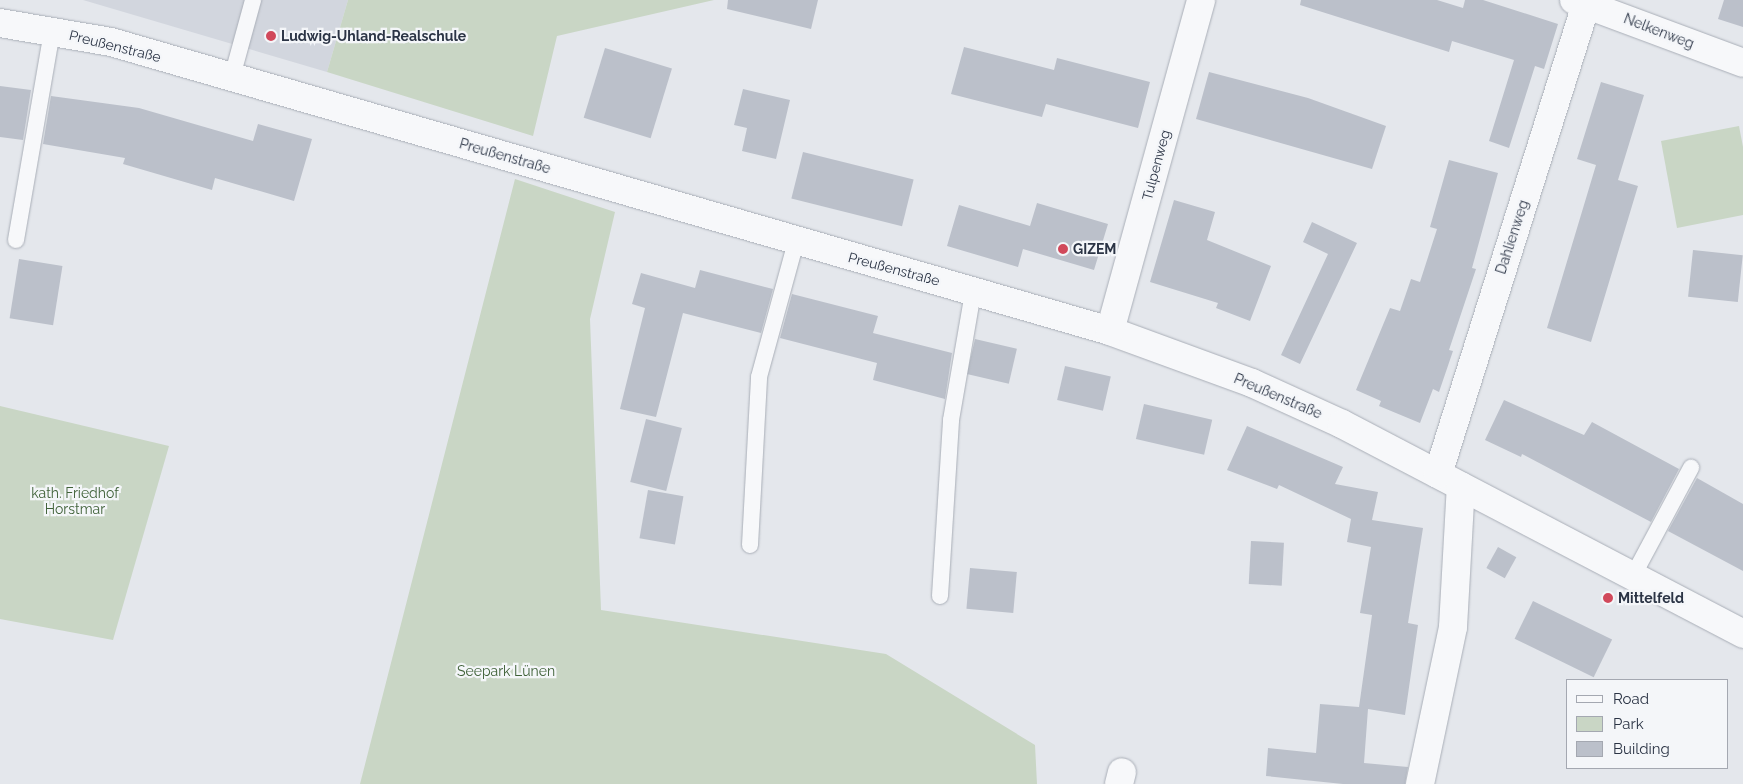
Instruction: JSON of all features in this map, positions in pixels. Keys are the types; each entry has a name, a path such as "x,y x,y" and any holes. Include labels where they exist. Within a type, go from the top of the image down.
{"street":[{"name":"Tulpenweg","path":"1110,331 1202,0"},
{"name":"Nelkenweg","path":"1582,1 1743,62"},
{"name":"Dahlienweg","path":"1449,480 1582,1"},
{"name":"Preußenstraße","path":"0,23 111,42 796,242 1110,331 1252,383 1449,480 1743,634"},
{"path":"1420,784 1453,627 1449,480"}],"lane":[{"path":"232,77 253,0"},
{"path":"16,240 52,31"},
{"path":"750,545 760,377 796,242"},
{"path":"940,596 951,420 973,292"},
{"path":"1633,576 1691,468"}],"shaded area":[{"name":"Ludwig-Uhland-Realschule","path":"83,0 348,0 327,72"}],"green space":[{"path":"348,0 714,0 557,36 533,136 327,72"},
{"path":"1739,126 1743,147 1743,215 1677,228 1661,141"},
{"name":"Seepark Lünen","path":"515,179 615,212 590,319 601,610 886,654 1035,745 1037,784 360,784"},
{"name":"kath. Friedhof Horstmar","path":"0,406 169,446 113,640 0,619"}],"building":[{"path":"728,0 818,0 811,29 727,9"},
{"path":"1301,0 1437,0 1463,8 1465,0 1483,0 1558,24 1544,69 1535,66 1509,148 1489,141 1514,60 1452,41 1449,52 1300,5"},
{"path":"1724,0 1743,0 1743,27 1718,19"},
{"path":"964,47 1054,70 1057,58 1150,82 1138,128 1046,104 1042,117 951,94"},
{"path":"605,48 672,68 651,138 584,118"},
{"path":"1209,72 1308,98 1386,126 1372,169 1196,119"},
{"path":"1601,82 1644,95 1618,180 1638,186 1591,342 1547,328 1596,165 1577,159"},
{"path":"0,86 31,90 23,140 0,137"},
{"path":"743,89 790,100 776,159 742,151 747,128 734,125"},
{"path":"51,96 139,108 253,141 258,124 312,139 294,201 215,178 212,190 123,164 125,158 43,144"},
{"path":"803,152 914,180 902,226 791,199"},
{"path":"1449,160 1498,173 1472,268 1476,269 1449,350 1453,351 1439,392 1433,389 1420,423 1379,406 1381,401 1356,390 1390,308 1400,311 1411,279 1420,282 1437,229 1430,227"},
{"path":"1174,200 1215,212 1207,240 1271,266 1250,321 1216,308 1218,303 1150,282"},
{"path":"1037,203 1108,224 1094,270 1023,249 1018,267 947,246 959,205 1030,226"},
{"path":"1312,222 1357,243 1300,364 1281,355 1328,254 1303,242"},
{"path":"1693,250 1743,255 1738,302 1688,297"},
{"path":"19,259 62,266 53,325 10,318"},
{"path":"700,270 773,289 761,333 683,313 656,417 620,409 645,308 632,304 641,273 695,288"},
{"path":"792,294 878,316 873,333 952,353 945,399 873,380 877,363 780,338"},
{"path":"975,339 1017,349 1009,384 967,374"},
{"path":"1065,366 1111,377 1103,411 1057,400"},
{"path":"1504,400 1584,435 1592,422 1679,469 1651,522 1522,454 1521,457 1485,440"},
{"path":"1144,404 1212,420 1204,455 1136,439"},
{"path":"646,419 682,428 666,491 630,482"},
{"path":"1247,426 1343,467 1335,484 1378,492 1372,520 1423,528 1408,623 1418,625 1405,715 1368,709 1364,763 1408,767 1405,784 1343,784 1266,776 1268,748 1316,753 1320,704 1359,707 1372,615 1360,613 1371,547 1347,542 1351,519 1279,485 1277,489 1227,470"},
{"path":"1697,478 1743,504 1743,571 1668,531"},
{"path":"648,490 683,496 675,545 639,538"},
{"path":"1251,541 1284,543 1282,586 1249,584"},
{"path":"1498,547 1516,557 1505,578 1486,568"},
{"path":"970,568 1017,572 1013,613 966,609"},
{"path":"1533,601 1612,640 1594,677 1515,639"}],"place":[{"name":"Ludwig-Uhland-Realschule","path":"271,36"},
{"name":"GIZEM","path":"1063,249"},
{"name":"Mittelfeld","path":"1608,598"}]}
